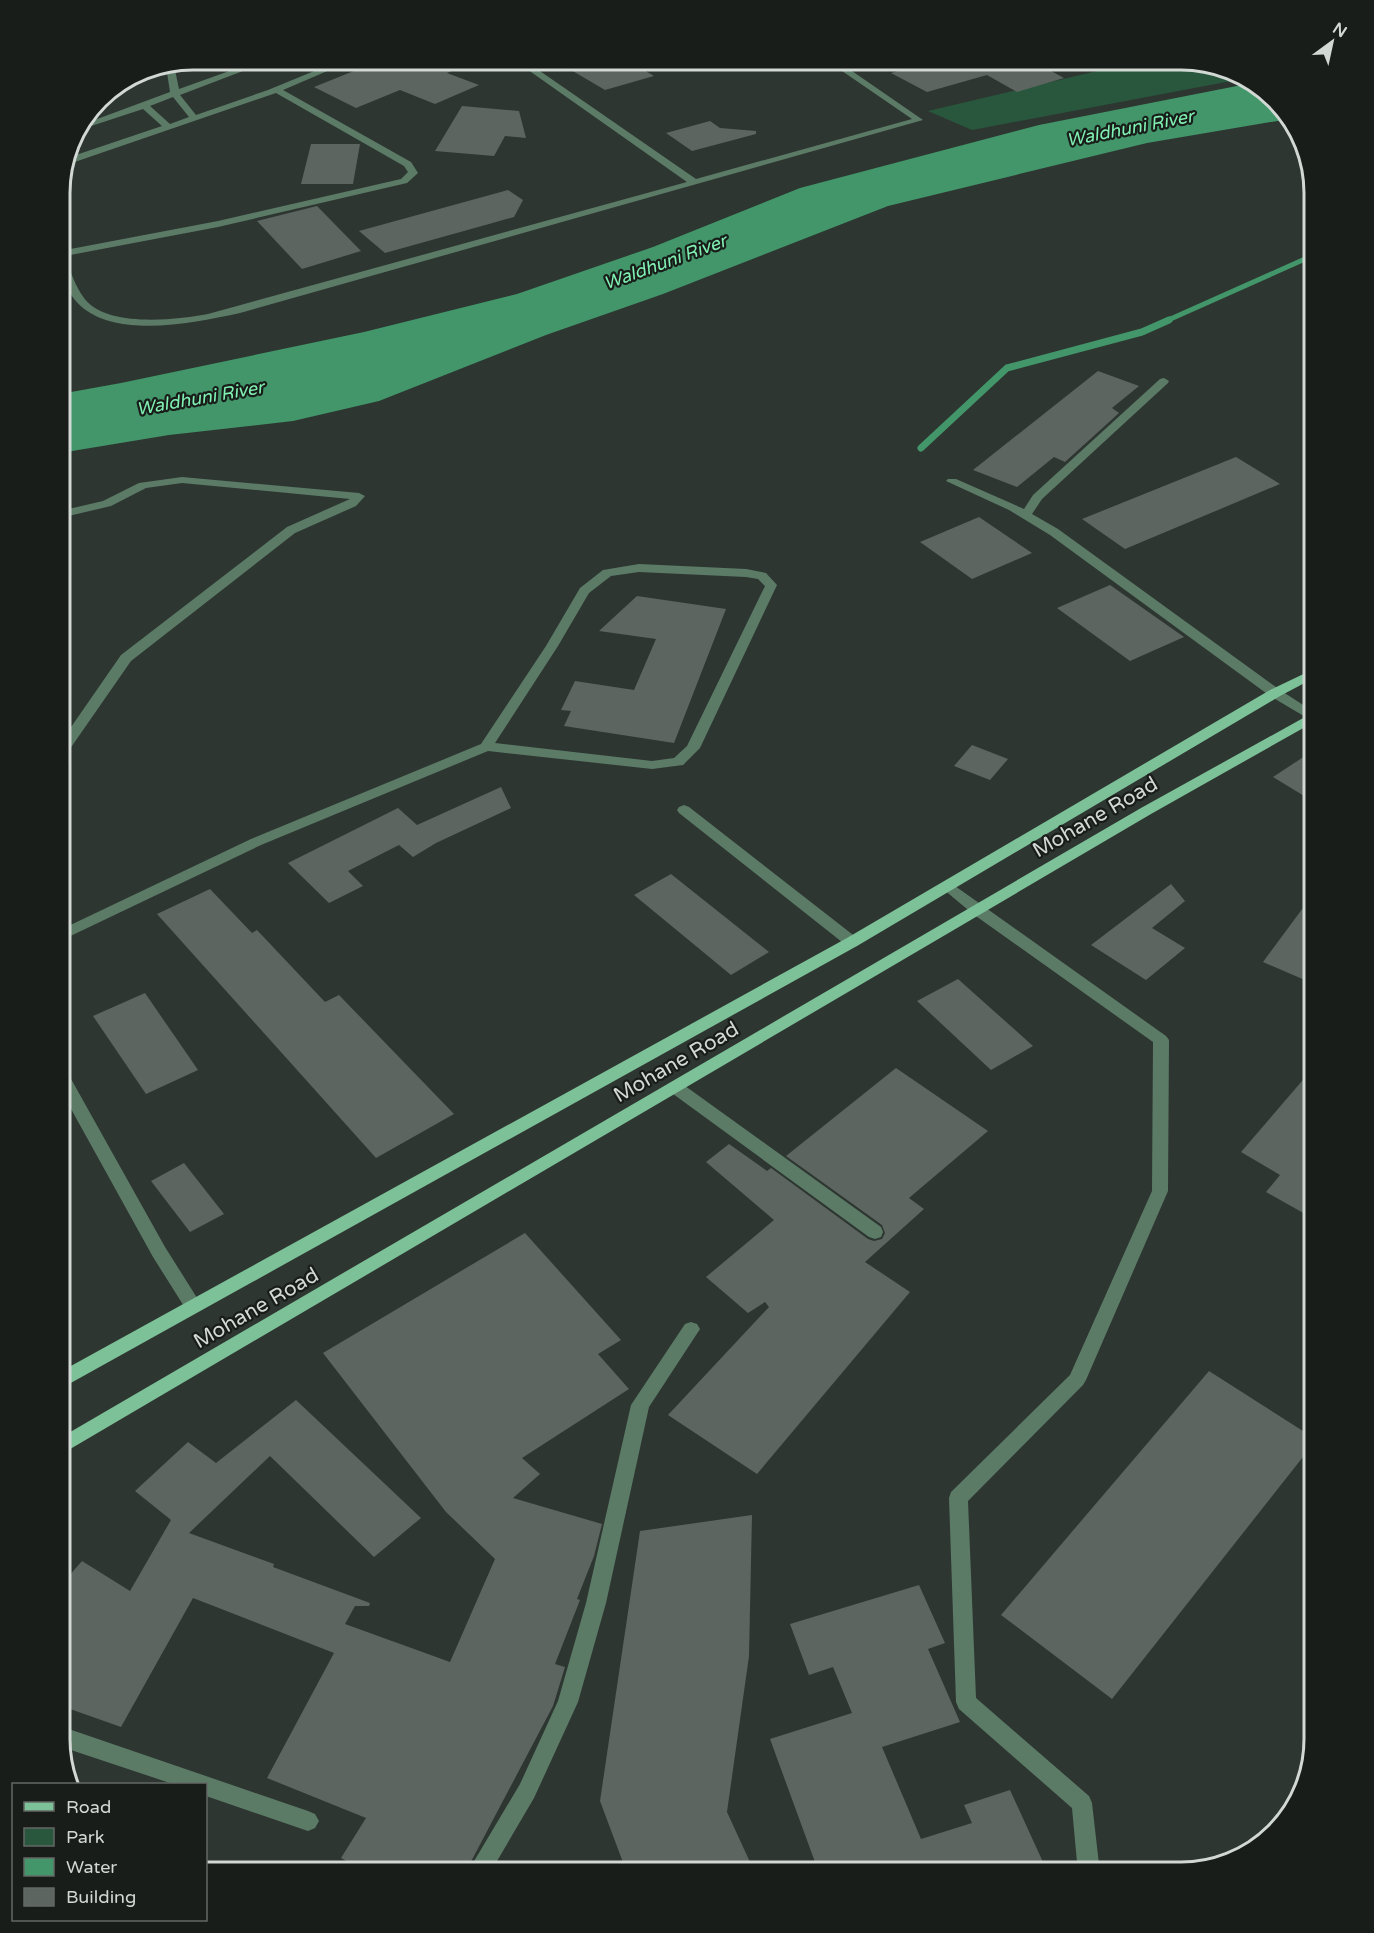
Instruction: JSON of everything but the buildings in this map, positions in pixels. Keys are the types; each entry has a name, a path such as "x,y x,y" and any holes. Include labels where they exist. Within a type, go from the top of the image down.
{"main road":[{"name":"Mohane Road","path":"70,1374 852,942 1304,678"},
{"name":"Mohane Road","path":"70,1441 1146,811 1304,723"}],"street":[{"path":"92,124 241,70"},
{"path":"76,159 195,119 324,70"},
{"path":"533,70 695,183"},
{"path":"71,279 81,302 99,313 127,323 156,325 181,322 240,310 919,120 846,71"},
{"path":"171,73 175,94 195,119"},
{"path":"71,253 218,224 404,181 413,173 408,164 276,90"},
{"path":"144,105 168,127"},
{"path":"1026,515 1037,497 1164,381"},
{"path":"71,512 107,504 143,485 182,480 359,496 352,504 291,530 259,553 238,574 126,658 71,738"},
{"path":"952,481 1026,515 1054,532 1275,693 1304,711"},
{"path":"71,931 256,842 486,747 652,765 678,762 693,748 771,585 762,576 746,573 639,568 607,573 584,591 552,646 486,747"},
{"path":"684,810 852,942"},
{"path":"948,886 978,910 1161,1040 1160,1191 1077,1380 958,1497 966,1702 1082,1803 1088,1862"},
{"path":"675,1087 876,1232"},
{"path":"70,1093 159,1252 193,1306"},
{"path":"485,1862 527,1791 568,1702 596,1603 640,1406 691,1329"},
{"path":"70,1739 198,1783"},
{"path":"207,1786 308,1821"}],"green space":[{"path":"1097,71 1188,71 1204,73 1230,81 972,130 928,111"}],"water":[{"name":"Waldhuni River","path":"1239,86 1255,96 1279,121 1147,143 888,206 663,294 546,335 379,401 293,421 169,435 71,451 71,392 364,332 517,294 653,247 800,188 1039,125"}],"waterway":[{"path":"1166,321 1304,259"},
{"path":"921,448 1007,368 1142,332 1169,320"}]}
